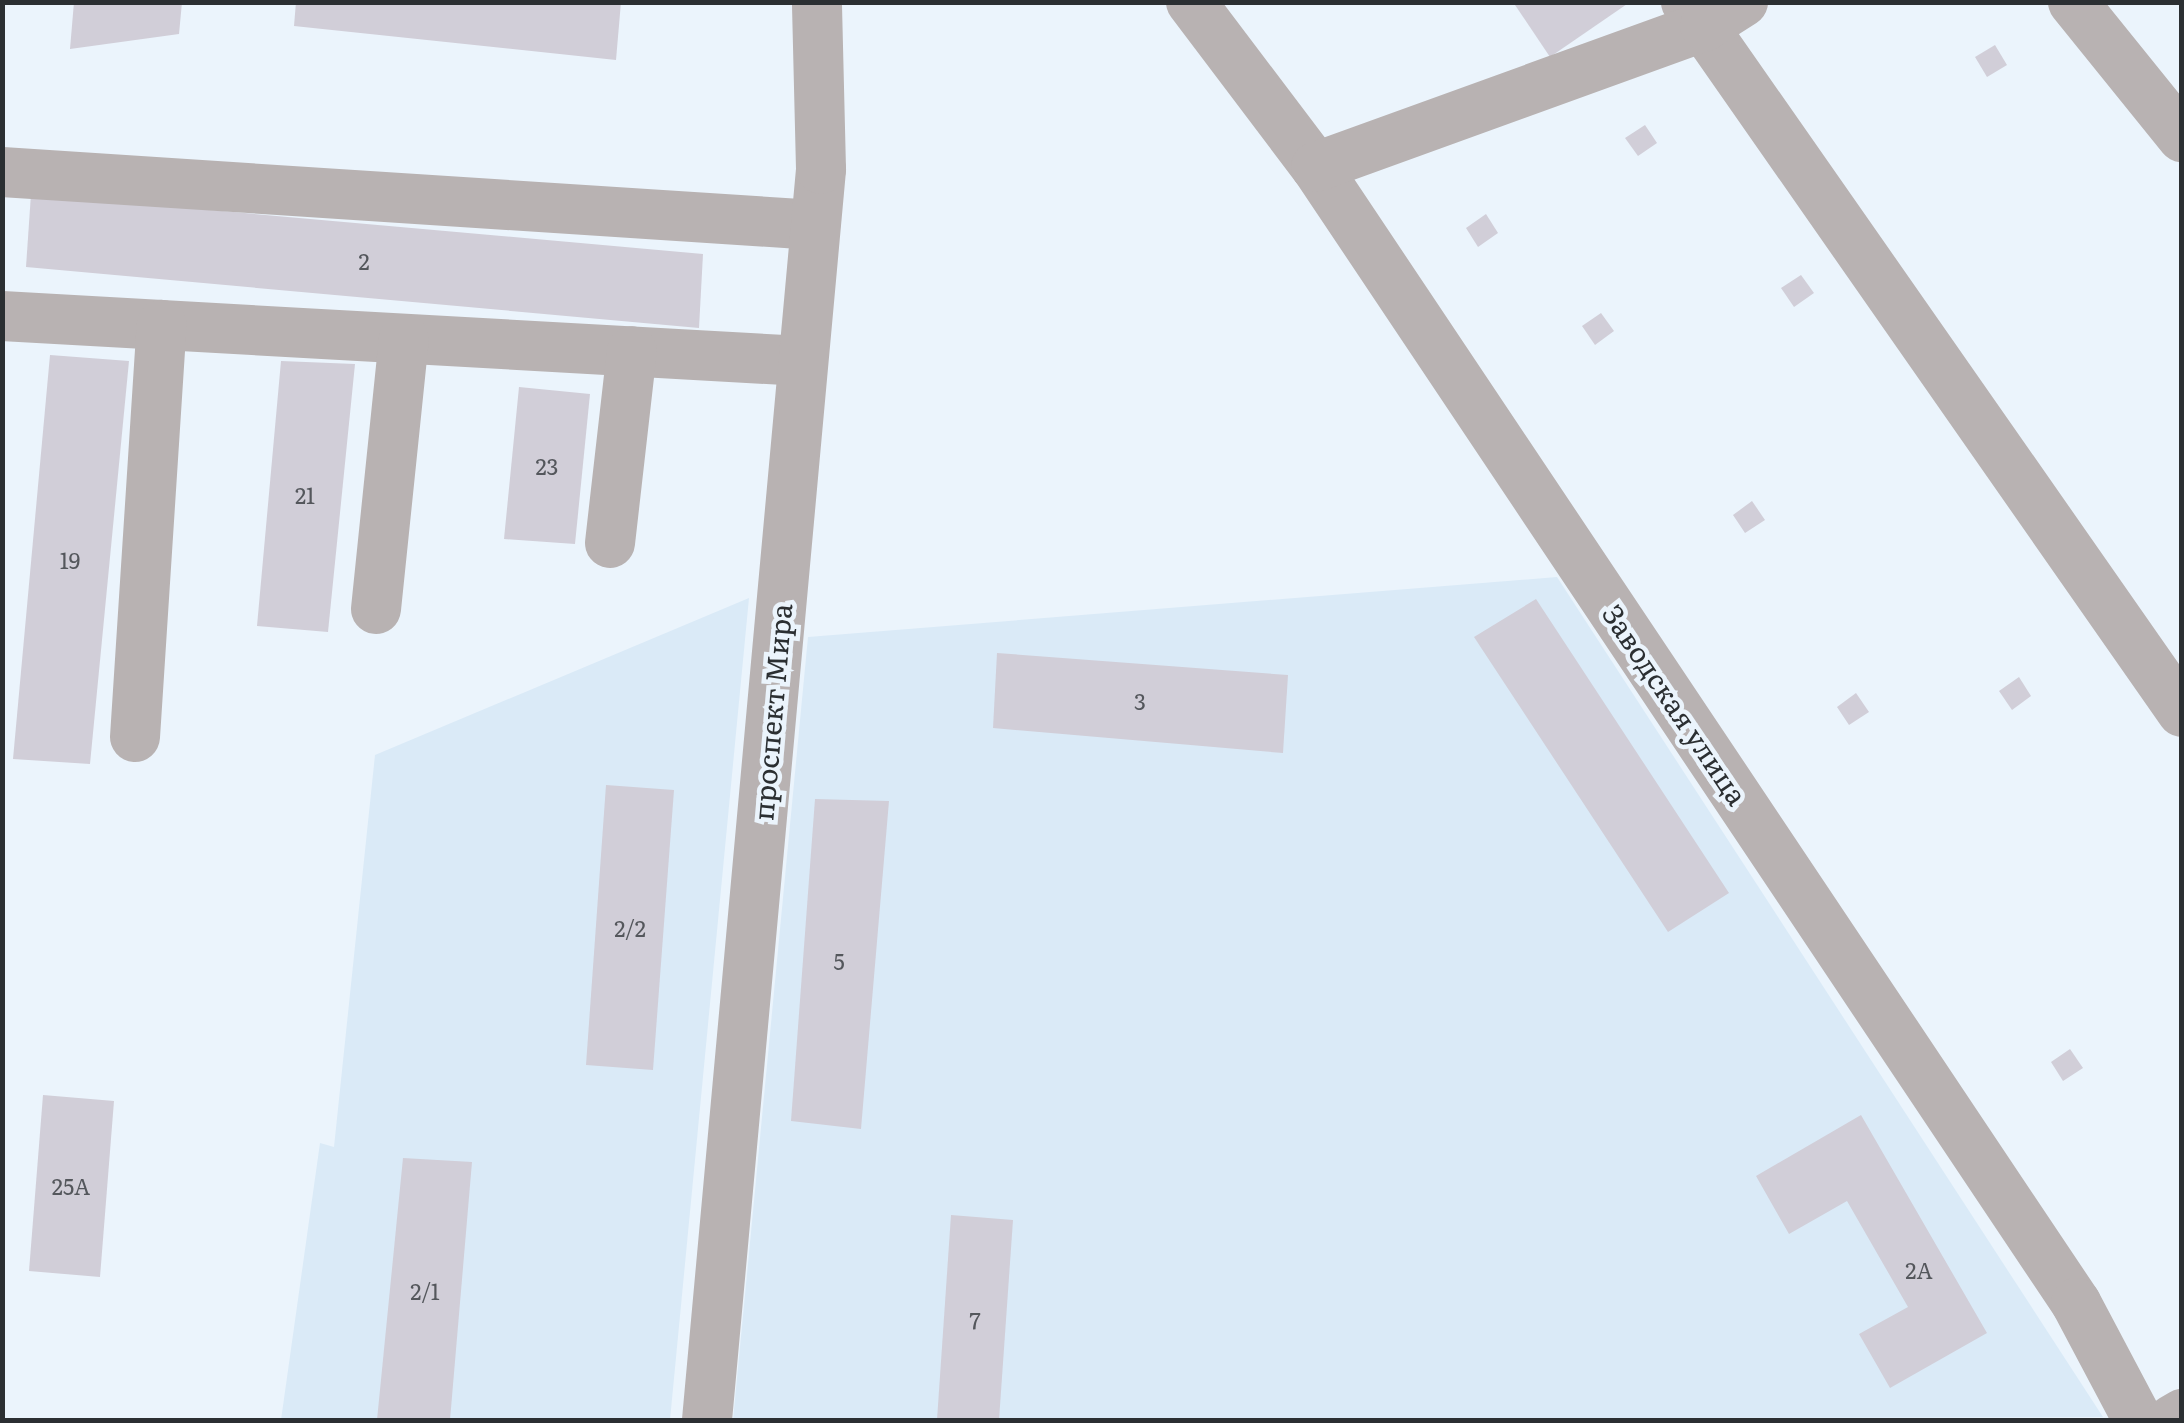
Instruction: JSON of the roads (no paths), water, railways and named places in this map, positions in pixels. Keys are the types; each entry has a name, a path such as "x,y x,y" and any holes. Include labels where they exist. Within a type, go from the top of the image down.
{"street":[{"name":"проспект Мира","path":"708,1420 816,226 816,2"},
{"name":"Заводская улица","path":"1192,2 1316,167 2076,1303 2138,1420"},
{"path":"2073,2 2182,137"},
{"path":"1316,167 1711,10 2182,712"},
{"path":"2,172 816,226"},
{"path":"2,316 803,361"},
{"path":"135,737 162,325"},
{"path":"376,608 404,339"},
{"path":"610,543 632,351"},
{"path":"2172,1420 2182,1414"}]}
